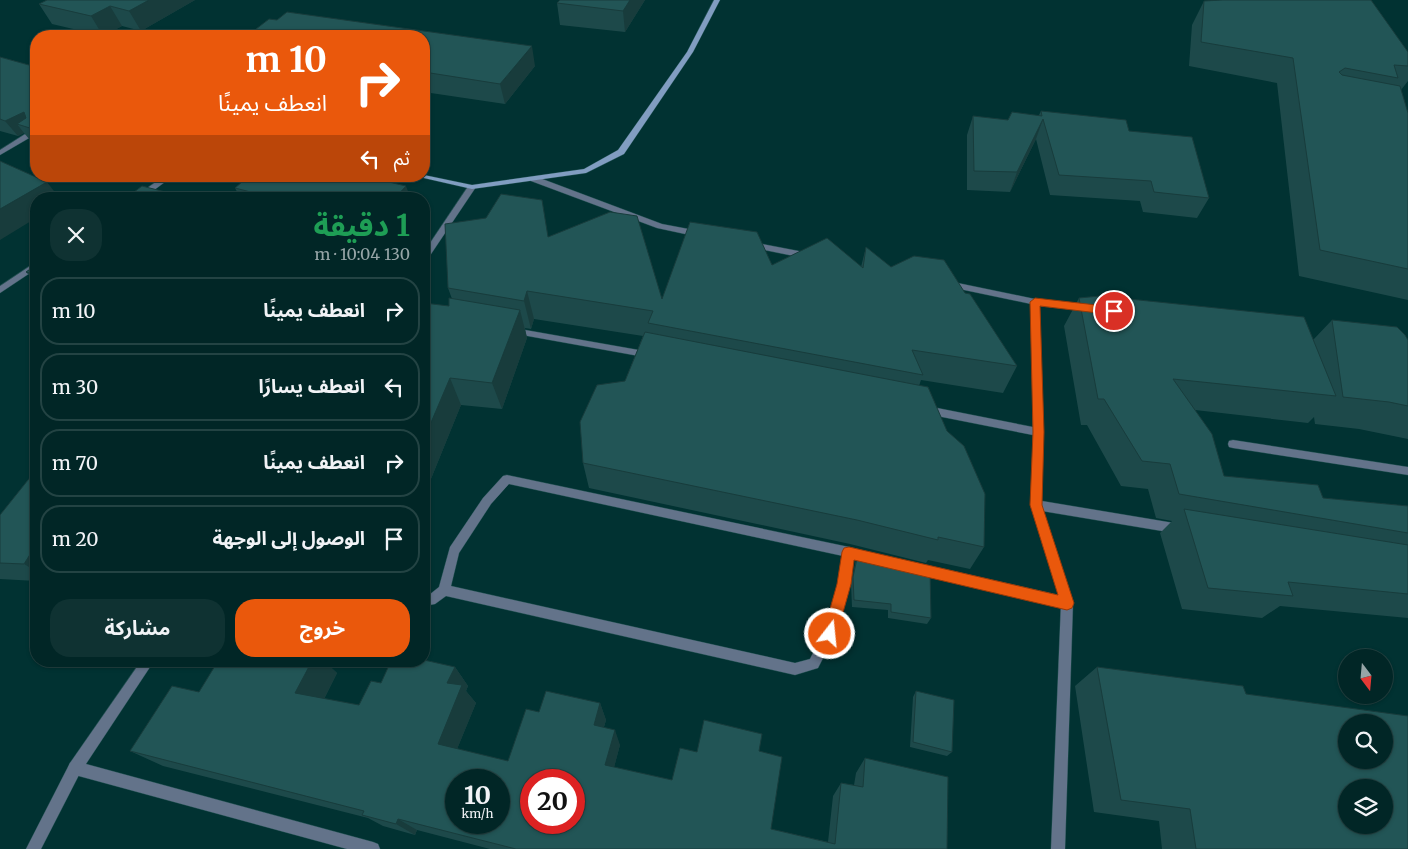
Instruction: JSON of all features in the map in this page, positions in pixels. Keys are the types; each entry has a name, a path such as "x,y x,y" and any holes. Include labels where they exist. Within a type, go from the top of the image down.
{"street":[{"path":"430,178 472,187 534,179 586,171 621,152 690,52 717,0"},
{"path":"0,153 30,135"},
{"path":"534,179 660,226 708,236"},
{"path":"146,192 160,182"},
{"path":"430,249 472,187"},
{"path":"747,244 814,257"},
{"path":"0,290 30,269"},
{"path":"939,282 1035,302 1094,309"},
{"path":"1035,302 1038,432 1036,505 1067,603 1058,849"},
{"path":"500,328 663,358"},
{"path":"913,407 1038,432"},
{"path":"1233,444 1408,471"},
{"path":"430,600 444,590 454,551 487,500 507,479 877,559"},
{"path":"1036,505 1193,531"},
{"path":"444,590 794,669 814,664 830,634 844,584 849,552"},
{"path":"906,566 1067,603"},
{"path":"33,849 76,768 144,667"},
{"path":"76,768 373,849"}],"building":[{"path":"47,0 149,0 129,11 110,6 91,16 39,4"},
{"path":"560,0 630,0 623,11 557,3"},
{"path":"1371,0 1408,52 1408,66 1394,65 1398,78 1345,68 1339,72 1342,75 1400,86 1408,113 1408,269 1320,250 1293,58 1201,42 1204,1"},
{"path":"287,12 417,30 255,30 269,19 277,20"},
{"path":"430,32 532,46 500,84 430,73"},
{"path":"0,57 30,65 30,128 17,124 26,118 24,112 5,121 0,119"},
{"path":"1041,111 1126,120 1129,131 1192,137 1209,198 1154,192 1151,181 1059,175 1043,119 1017,172 974,171 973,116 1008,120 1012,112 1042,116"},
{"path":"0,161 30,174 30,182 47,182 0,209"},
{"path":"242,182 389,182 406,186 400,192 251,192 235,188"},
{"path":"142,186 165,192 134,192"},
{"path":"501,194 542,200 548,237 610,212 637,216 662,299 690,222 757,232 772,265 827,238 863,268 866,247 891,267 914,256 944,260 965,293 970,294 1017,366 912,350 923,375 648,323 653,311 527,291 524,301 448,288 445,224 486,218"},
{"path":"1100,296 1304,317 1336,396 1173,379 1212,434 1224,476 1318,485 1323,498 1408,506 1408,533 1179,494 1170,464 1142,461 1104,399 1098,399 1079,298"},
{"path":"449,298 520,310 492,383 450,378 430,425 430,304 449,306"},
{"path":"1332,320 1397,327 1405,335 1408,340 1408,406 1343,397"},
{"path":"645,332 928,387 947,431 964,446 985,494 984,547 938,537 938,540 857,520 583,463 580,422 597,385 625,381"},
{"path":"30,478 30,554 24,564 0,563 0,515"},
{"path":"1184,509 1408,545 1408,594 1288,582 1293,596 1208,588"},
{"path":"858,554 930,571 931,618 891,612 891,604 854,600 853,577"},
{"path":"430,661 455,667 447,683 462,685 438,744 508,761 526,709 539,712 546,691 600,703 594,725 615,730 605,765 672,780 680,748 697,752 704,720 762,734 759,751 782,757 771,829 835,844 841,783 863,787 865,758 948,777 947,849 516,849 457,834 510,834 510,769 445,769 445,831 398,819 396,824 362,815 364,811 130,751 172,686 199,692 214,667 309,667 295,693 359,705 371,681 381,683 388,667 430,667"},
{"path":"1097,667 1243,686 1246,694 1408,716 1408,849 1196,849 1190,809 1121,800"},
{"path":"916,691 954,700 952,752 913,742"}],"route":[{"path":"830,634 844,584 849,552 1067,603 1036,505 1038,432 1035,302 1114,311"}]}
